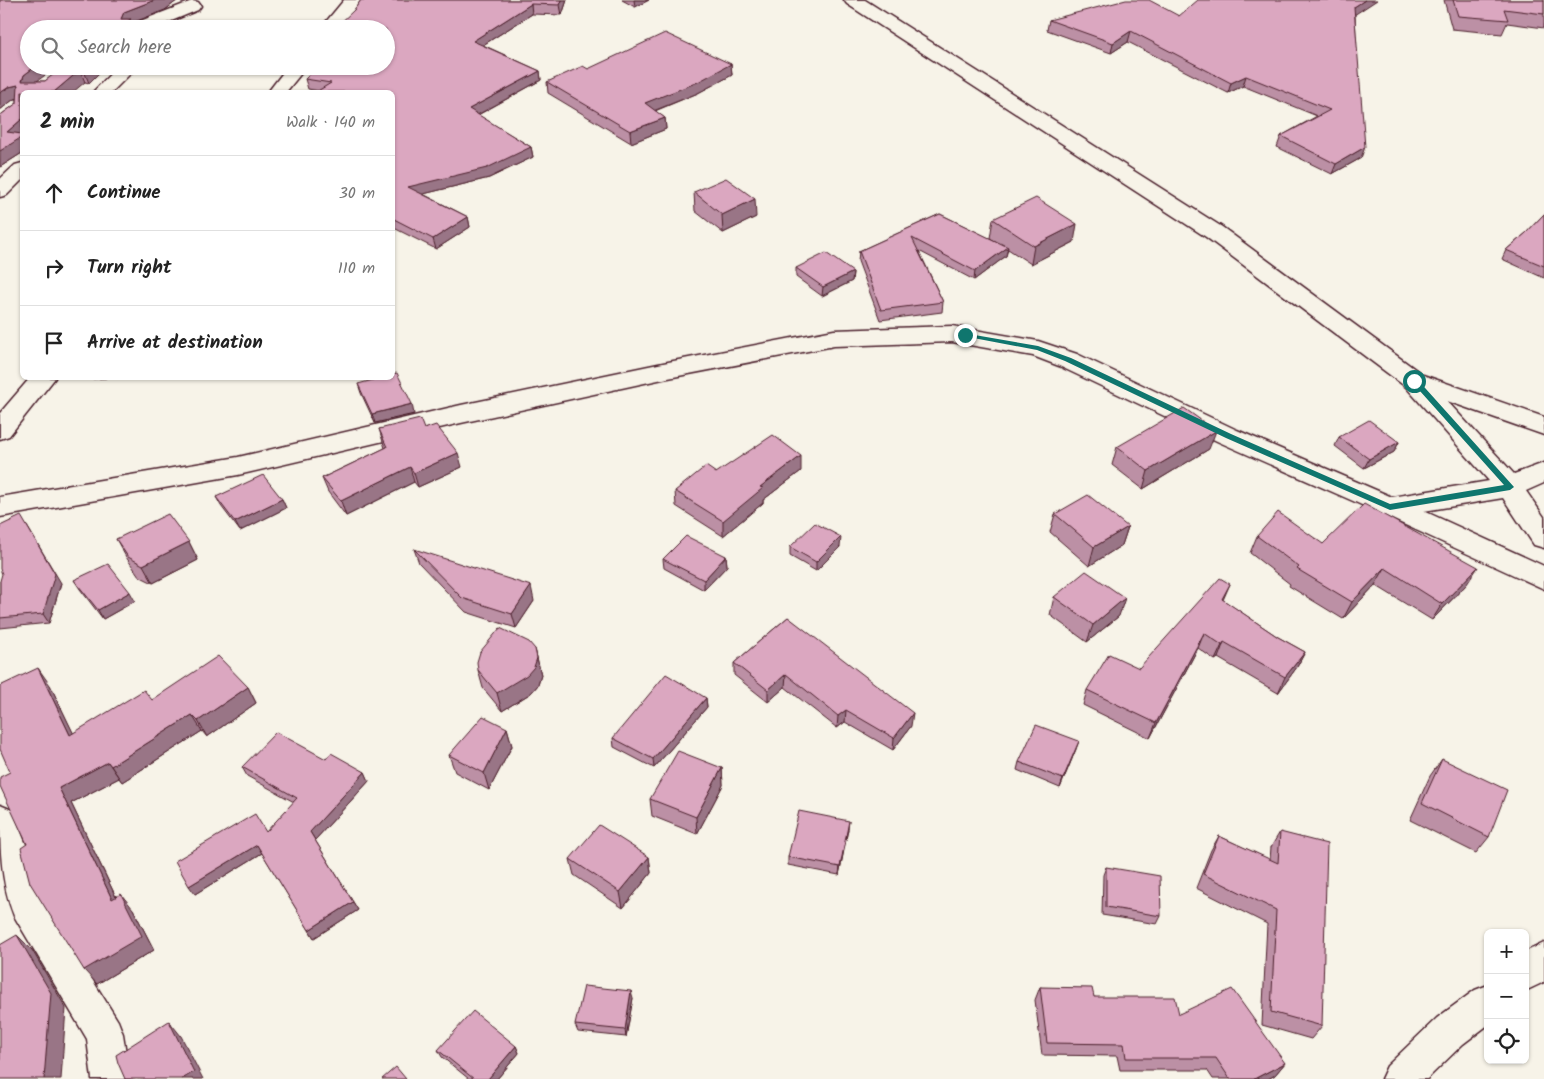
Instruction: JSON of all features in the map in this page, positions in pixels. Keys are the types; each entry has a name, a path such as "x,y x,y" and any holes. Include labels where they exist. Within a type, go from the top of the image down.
{"street":[{"path":"336,20 353,0"},
{"path":"853,0 1214,232 1414,381 1510,487 1544,538"},
{"path":"156,20 194,3"},
{"path":"177,20 194,3"},
{"path":"104,90 120,75"},
{"path":"279,90 291,75"},
{"path":"0,191 20,171"},
{"path":"0,507 238,466 461,414 834,338 952,334 1038,348 1053,354 1228,436 1390,507 1544,578"},
{"path":"0,430 41,380"},
{"path":"1414,381 1544,426"},
{"path":"1390,507 1510,487 1544,472"},
{"path":"0,820 4,836 14,857 26,905 106,1034 111,1079"},
{"path":"1529,971 1544,960"},
{"path":"1400,1079 1450,1031 1484,1005"}],"building":[{"path":"0,0 155,0 124,12 121,19 131,19 130,20 20,20 20,75 24,75 22,81 45,81 53,75 74,75 56,90 20,90 20,121 7,132 20,134 20,138 0,151 0,115 17,103 18,85 9,87 0,93"},
{"path":"361,0 562,0 560,5 531,4 473,41 540,71 469,109 531,147 487,168 408,187 468,217 433,239 395,220 395,90 319,90 331,83 305,79 309,75 395,75 395,20 343,20"},
{"path":"1126,0 1149,0 1179,16 1198,0 1365,0 1354,7 1365,147 1336,164 1281,136 1330,110 1246,76 1231,83 1131,31 1113,43 1049,20"},
{"path":"1453,0 1544,0 1544,14 1504,9 1508,20 1458,16"},
{"path":"665,33 731,64 698,82 645,103 665,118 630,131 547,82 583,66 588,69"},
{"path":"726,178 755,199 722,215 694,192"},
{"path":"1036,198 1077,224 1034,246 993,219"},
{"path":"940,214 1008,247 975,271 912,238 943,302 881,310 859,251"},
{"path":"1544,214 1544,266 1506,250 1526,233"},
{"path":"826,253 853,272 823,287 796,268"},
{"path":"395,373 397,373 412,404 372,414 358,384 373,380 395,380"},
{"path":"1184,408 1216,431 1148,471 1117,447"},
{"path":"420,419 424,429 436,425 458,453 414,473 410,467 341,501 322,478 387,447 379,429"},
{"path":"1369,420 1399,442 1369,459 1339,437"},
{"path":"773,435 801,456 760,487 763,488 723,521 675,491 706,466 716,473"},
{"path":"263,475 282,499 235,522 216,497"},
{"path":"1088,495 1128,527 1094,547 1055,514"},
{"path":"1364,504 1478,567 1442,604 1385,568 1352,602 1297,569 1299,567 1257,536 1278,512 1323,544"},
{"path":"168,514 189,542 143,565 128,557 116,539"},
{"path":"21,516 55,574 43,614 0,618 0,581 2,574 0,569 0,526"},
{"path":"815,523 841,537 816,562 790,547"},
{"path":"686,536 726,556 704,580 663,559"},
{"path":"414,549 531,586 512,614 462,598"},
{"path":"108,564 130,592 98,610 74,580"},
{"path":"1086,571 1125,598 1093,625 1054,597"},
{"path":"1220,578 1230,584 1222,599 1278,637 1305,652 1285,677 1224,642 1222,645 1204,633 1156,723 1087,690 1109,654 1139,668"},
{"path":"788,617 913,713 894,738 846,710 838,716 786,674 768,690 734,663"},
{"path":"500,628 529,642 535,649 537,658 534,667 527,675 497,693 478,670 477,662 480,652"},
{"path":"218,656 248,687 198,721 192,715 111,766 108,762 59,788 112,899 121,894 142,936 84,970 30,883 21,848 27,844 0,786 0,777 10,772 0,749 0,686 38,668 70,735 144,690 152,700"},
{"path":"666,674 706,698 653,759 613,738"},
{"path":"483,716 507,728 484,773 449,755"},
{"path":"1036,725 1079,741 1063,779 1019,762"},
{"path":"276,732 326,759 331,753 365,772 310,832 353,902 309,930 257,845 189,886 175,861 255,814 266,832 297,798 242,767"},
{"path":"678,751 722,768 696,817 650,799"},
{"path":"1442,759 1507,790 1489,837 1422,803"},
{"path":"799,811 849,821 840,867 788,857"},
{"path":"599,825 649,857 620,892 570,859"},
{"path":"1280,832 1327,844 1322,1026 1271,1012 1276,910 1203,874 1219,836 1278,863"},
{"path":"1106,867 1160,876 1161,916 1106,907"},
{"path":"17,935 51,993 44,1079 0,1079 0,945"},
{"path":"584,986 631,991 625,1030 575,1025"},
{"path":"1040,987 1092,988 1094,997 1175,997 1179,1014 1232,989 1285,1063 1254,1079 1230,1079 1216,1058 1126,1058 1124,1044 1047,1043"},
{"path":"473,1011 516,1046 488,1079 474,1079 438,1050"},
{"path":"169,1021 194,1072 182,1079 125,1079 116,1055"},
{"path":"396,1067 406,1079 382,1079"}],"route":[{"path":"965,335 1038,348 1068,360 1228,436 1390,507 1510,487 1414,381"}]}
